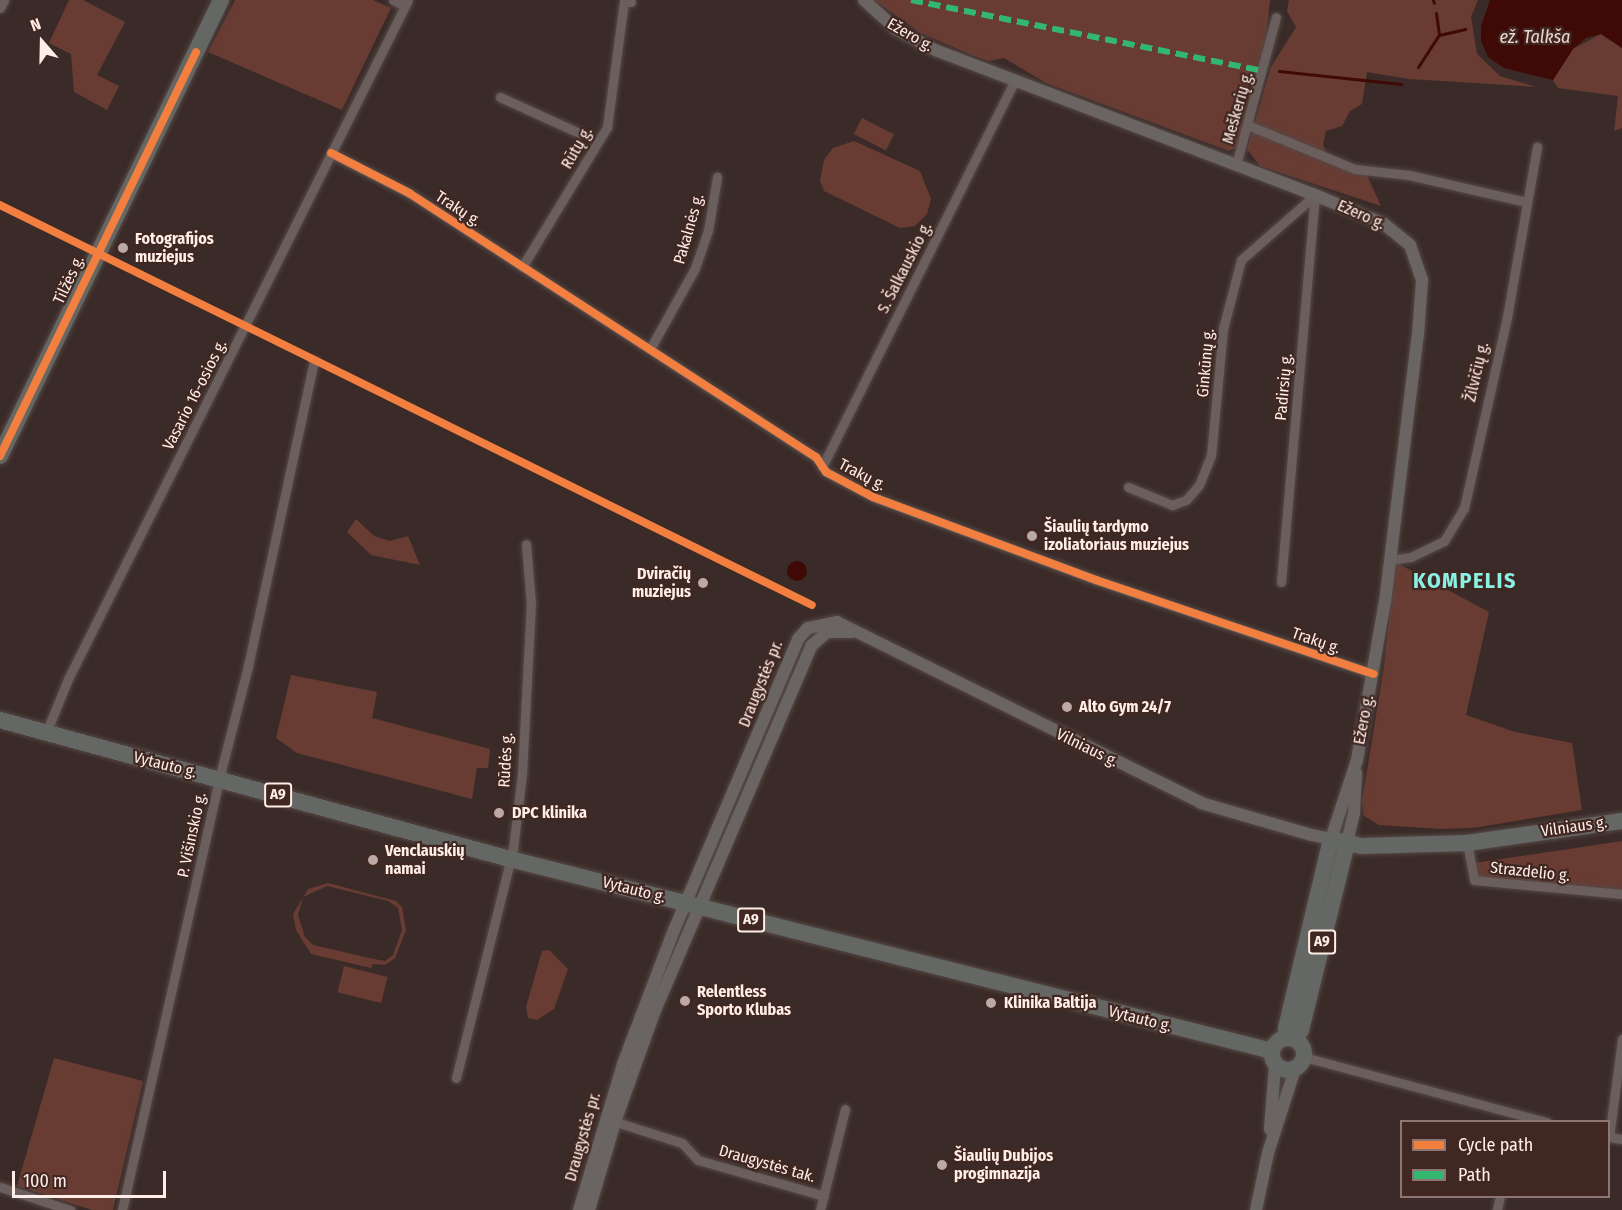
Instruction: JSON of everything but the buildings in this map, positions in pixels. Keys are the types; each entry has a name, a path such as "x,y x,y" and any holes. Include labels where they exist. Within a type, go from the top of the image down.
{"highway":[{"name":"Tilžės g.","path":"0,456 221,0"},
{"name":"Vytauto g.","path":"0,720 510,859 1273,1058"},
{"name":"Vilniaus g.","path":"1339,841 1362,846 1467,843 1622,821"},
{"name":"Ežero g.","path":"1273,1058 1280,1039 1291,1038 1301,1030 1339,841"},
{"path":"1291,1038 1300,1043 1300,1063"},
{"name":"A9","path":"1273,1058 1281,1069 1300,1063"}],"main road":[{"name":"Ežero g.","path":"864,0 883,19 918,42 1014,82 1315,195 1393,230 1410,245 1419,265 1418,335 1391,560 1374,674 1357,760 1354,813 1339,841"},
{"name":"Draugystės pr.","path":"579,1210 610,1120 692,905 802,632 827,621 837,622 852,632"},
{"name":"Vilniaus g.","path":"852,632 1201,803 1339,841"},
{"path":"1268,1153 1273,1058"},
{"path":"1256,1210 1268,1153 1300,1063"},
{"name":"Draugystės pr.","path":"589,1210 610,1120"}],"street":[{"path":"0,8 4,0"},
{"path":"393,0 407,3"},
{"name":"Rūtų g.","path":"522,267 604,134 624,2 631,2"},
{"name":"Vasario 16-osios g.","path":"46,733 68,679 407,3"},
{"name":"Meškerių g.","path":"1236,165 1250,126 1276,16"},
{"name":"S. Šalkauskio g.","path":"822,467 1014,82"},
{"path":"500,97 579,133"},
{"path":"1250,126 1355,169 1409,175 1527,202"},
{"name":"Žilvičių g.","path":"1391,560 1411,557 1444,541 1464,508 1507,316 1538,147"},
{"name":"Trakų g.","path":"331,153 409,193 816,457 822,467 873,497 948,527 1374,674"},
{"name":"Pakalnės g.","path":"650,349 695,268 710,219 717,177"},
{"name":"Ginkūnų g.","path":"1128,487 1172,505 1186,500 1199,485 1210,456 1223,329 1241,260 1315,195"},
{"name":"Padirsių g.","path":"1281,582 1315,195"},
{"name":"P. Višinskio g.","path":"122,1210 219,779 248,666 314,361"},
{"name":"Rūdės g.","path":"456,1078 510,859 522,774 531,616 526,544"},
{"name":"Strazdelio g.","path":"1467,843 1474,880 1622,894"},
{"path":"1610,1129 1622,1039"},
{"path":"1300,1063 1536,1120"},
{"name":"Draugystės tak.","path":"820,1210 845,1109"},
{"name":"Draugystės tak.","path":"610,1120 682,1143 698,1160 824,1196"},
{"path":"0,1187 70,1210"}],"shaded area":[{"path":"69,0 83,0 125,22 97,75 119,86 107,110 74,92 71,54 49,43"},
{"path":"235,0 373,0 391,8 342,110 208,52"},
{"path":"874,0 1270,0 1264,57 1236,148 1229,151 1046,83 1004,58 989,61 974,56 921,33"},
{"path":"1289,0 1478,0 1471,17 1477,54 1500,76 1536,87 1409,79 1367,72 1362,104 1350,111 1342,126 1326,131 1323,144 1330,164 1367,175 1381,206 1260,166 1247,149 1271,67 1296,27 1287,11"},
{"path":"1601,34 1622,48 1622,128 1614,131 1618,96 1558,88 1553,80 1573,49"},
{"path":"862,118 894,134 886,150 854,134"},
{"path":"854,141 920,171 931,199 927,214 915,226 900,228 824,191 820,180 824,160 833,148"},
{"path":"356,519 374,536 390,541 408,536 420,565 371,555 347,532"},
{"path":"1395,562 1489,612 1466,715 1515,732 1572,743 1582,810 1473,828 1440,829 1379,825 1364,816 1362,802 1384,666"},
{"path":"291,675 377,692 372,718 490,749 488,768 477,768 472,799 297,753 276,738"},
{"path":"1622,841 1622,894 1474,880 1468,864"},
{"path":"328,883 396,901 402,907 406,930 395,958 385,965 373,964 371,968 311,954 296,930 293,914 303,898 298,915 305,937 313,945 385,961 393,955 402,930 398,908 388,901 327,886 303,897 308,889"},
{"path":"549,950 568,969 554,1009 537,1020 528,1018 526,1007 542,951"},
{"path":"344,966 388,977 381,1003 337,992"},
{"path":"54,1058 143,1081 113,1210 92,1210 17,1186"}],"water":[{"name":"ež. Talkša","path":"1490,0 1622,0 1622,48 1601,34 1586,38 1573,49 1553,80 1504,68 1488,57 1481,41 1481,26"},
{"path":"797,561 804,564 807,571 804,578 797,581 790,578 787,571 790,564"}],"waterway":[{"path":"1436,13 1439,35"},
{"path":"1418,67 1439,35 1465,29"},
{"path":"1279,71 1401,84"}],"marked path":[{"path":"911,0 1264,71"}],"cycle path":[{"path":"0,456 196,52"},
{"path":"331,153 409,193 816,457 826,472 873,497 1096,580 1374,674"},
{"path":"0,205 812,605"}],"place":[{"name":"Fotografijos muziejus","path":"123,248"},
{"name":"Šiaulių tardymo izoliatoriaus muziejus","path":"1032,536"},
{"name":"Dviračių muziejus","path":"703,583"},
{"name":"Alto Gym 24/7","path":"1067,707"},
{"name":"DPC klinika","path":"499,813"},
{"name":"Venclauskių namai","path":"373,860"},
{"name":"Relentless Sporto Klubas","path":"685,1001"},
{"name":"Klinika Baltija","path":"991,1003"},
{"name":"Šiaulių Dubijos progimnazija","path":"942,1165"}],"district":[{"name":"KOMPELIS","path":"1465,581"}]}
